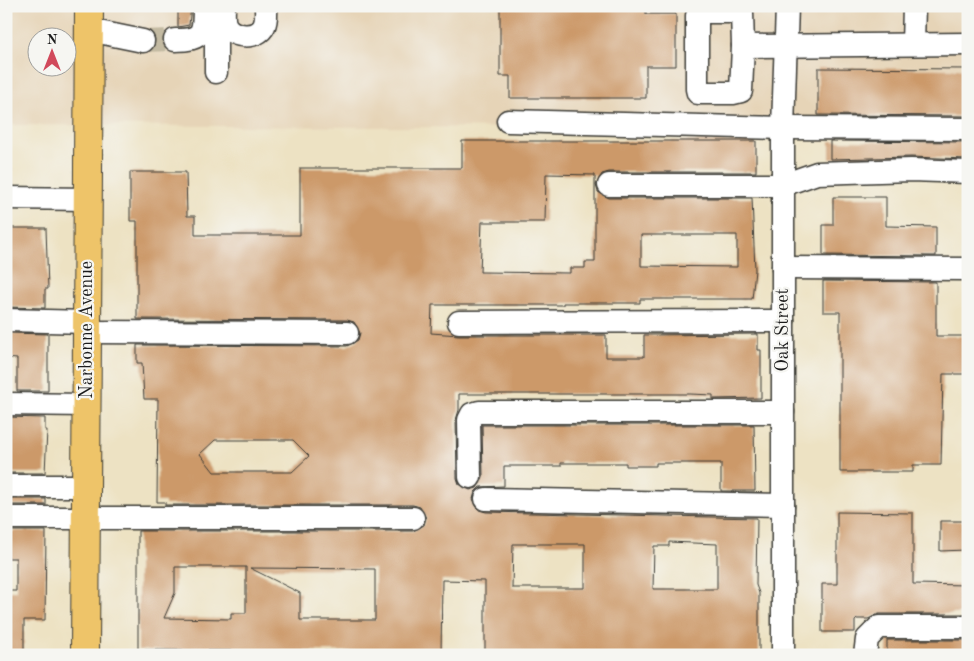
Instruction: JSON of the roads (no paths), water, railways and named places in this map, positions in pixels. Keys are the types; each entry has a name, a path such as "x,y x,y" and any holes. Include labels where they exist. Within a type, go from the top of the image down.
{"main road":[{"name":"Narbonne Avenue","path":"85,655 89,18"}],"street":[{"path":"175,40 190,40 198,37 204,26 204,6"},
{"path":"216,6 216,72"},
{"path":"224,6 224,24 231,32 244,36 260,32 264,28 266,6"},
{"name":"Oak Street","path":"783,655 783,128 787,6"},
{"path":"913,44 914,6"},
{"path":"700,12 742,12 744,46 741,91 698,93 697,16 700,12"},
{"path":"89,18 143,41"},
{"path":"744,46 771,47 786,44 968,44"},
{"path":"508,121 783,128 968,129"},
{"path":"609,185 783,185 817,173 968,172"},
{"path":"6,198 88,198"},
{"path":"783,268 968,269"},
{"path":"6,320 87,327 347,333"},
{"path":"459,322 783,321"},
{"path":"6,404 87,405"},
{"path":"470,477 469,420 472,414 479,412 783,412"},
{"path":"6,486 86,486"},
{"path":"486,500 783,505"},
{"path":"6,518 413,518"},
{"path":"865,655 867,639 879,627 968,627"}],"tunnel":[{"path":"143,41 175,40"}]}
